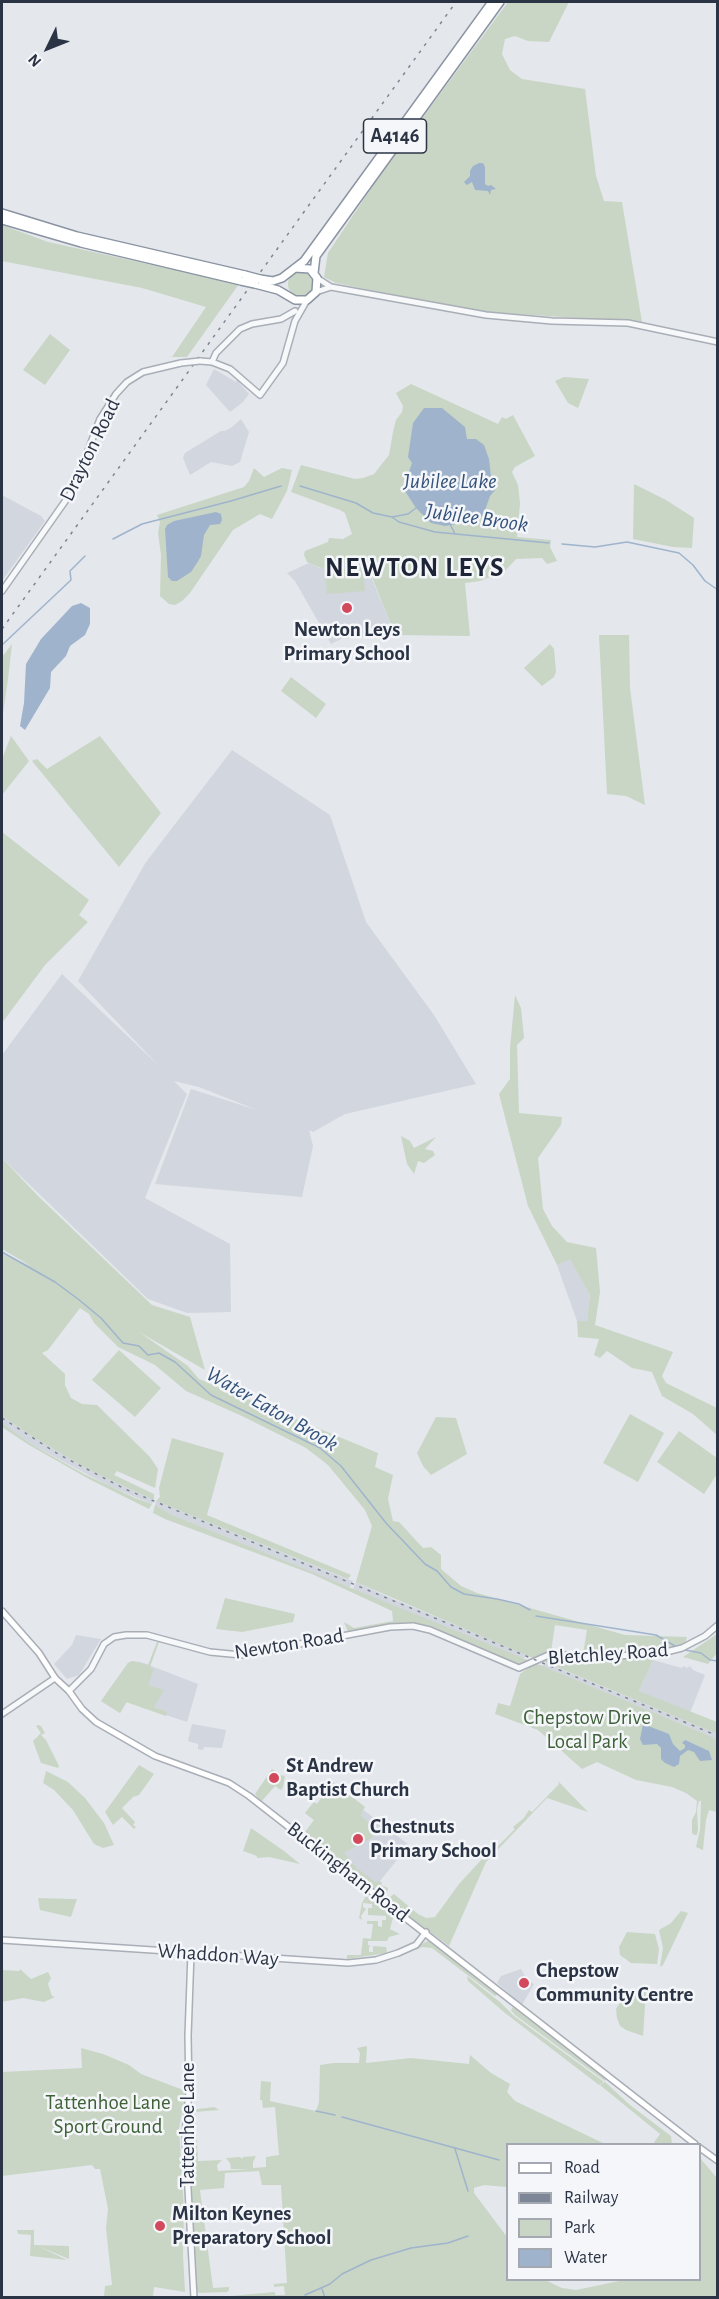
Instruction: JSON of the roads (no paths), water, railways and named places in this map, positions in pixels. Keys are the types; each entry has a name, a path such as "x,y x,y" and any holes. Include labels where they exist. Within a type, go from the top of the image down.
{"highway":[{"name":"A4146","path":"295,268 309,254 492,2"},
{"name":"A4146","path":"315,275 316,256 500,2"},
{"path":"2,213 77,236 243,278"},
{"path":"2,220 81,243 257,281 299,301 308,300 316,292 315,275 305,268 295,268 277,280 257,281"},
{"path":"286,276 284,286 290,296"}],"main road":[{"name":"Buckingham Road","path":"2,1611 39,1653 55,1678 69,1691 82,1709 103,1727 155,1756 229,1783 249,1796 426,1932 692,2143"},
{"path":"701,2149 717,2161"}],"street":[{"path":"315,275 332,287 486,315 552,321 628,323 717,342"},
{"path":"316,292 332,287"},
{"path":"290,296 296,321"},
{"path":"296,321 308,300"},
{"path":"212,363 216,353 240,329 252,324 281,319 295,311"},
{"name":"Drayton Road","path":"2,591 73,490 83,469 100,419 116,394 127,382 143,372 200,361 230,369 260,395 283,363 296,321"},
{"name":"Bletchley Road","path":"529,1664 551,1654 593,1656 658,1654 682,1648 705,1636 717,1625"},
{"name":"Newton Road","path":"69,1691 91,1669 104,1644 114,1637 126,1635 147,1635 210,1652 241,1655 390,1627 413,1626 439,1634 514,1667 529,1664"},
{"path":"2,1714 55,1678"},
{"name":"Whaddon Way","path":"2,1940 355,1963 376,1960 408,1949 416,1945 426,1932"},
{"name":"Tattenhoe Lane","path":"191,1953 188,2036 189,2092 185,2134 194,2298"}],"water":[{"path":"483,163 485,167 485,184 496,189 491,190 490,195 488,191 475,190 472,182 467,185 464,182 470,176 473,166"},
{"name":"Jubilee Lake","path":"424,408 442,408 465,427 467,439 476,439 484,445 496,489 490,496 483,516 445,526 431,523 416,508 405,491 412,463 408,457 413,423"},
{"path":"216,512 221,514 222,520 220,524 210,525 204,535 201,556 197,563 191,572 177,581 172,581 168,577 165,529 167,525 174,521"},
{"path":"81,603 90,608 90,624 85,635 70,646 66,656 51,672 50,688 25,730 20,726 26,664 41,639 72,606"},
{"path":"643,1724 669,1734 673,1744 680,1751 685,1748 682,1743 685,1740 709,1751 712,1760 700,1761 694,1752 688,1750 680,1756 679,1764 674,1767 665,1763 661,1759 661,1748 657,1744 643,1745 640,1739"}],"waterway":[{"name":"Jubilee Brook","path":"113,539 142,524 281,486"},
{"name":"Jubilee Brook","path":"300,486 356,503 373,513 392,517 399,522 435,532 549,543"},
{"path":"392,517 408,514 416,508"},
{"path":"450,524 455,534"},
{"name":"Jubilee Brook","path":"562,544 595,547 627,542 679,553 693,565 705,581 718,590"},
{"name":"Jubilee Brook","path":"2,645 71,580 70,571 85,556"},
{"name":"Water Eaton Brook","path":"2,1252 55,1282 78,1299 101,1318 123,1343 139,1346 148,1355 159,1353 175,1362 211,1395 320,1448 341,1466 386,1523 425,1564 437,1571 451,1587 464,1594 519,1604 530,1610"},
{"path":"536,1616 656,1635 675,1646"},
{"path":"685,1650 701,1653 710,1660 718,1661"},
{"path":"316,2111 335,2115"},
{"path":"342,2117 499,2160"},
{"path":"455,2149 468,2191"},
{"path":"305,2295 330,2284 342,2274 371,2260 411,2248 448,2243 468,2236"},
{"path":"322,2289 325,2298"}],"railway":[{"path":"2,629 456,2"},
{"path":"2,1418 58,1454 125,1489 718,1736"}],"place":[{"name":"Newton Leys Primary School","path":"347,608"},
{"name":"St Andrew Baptist Church","path":"274,1778"},
{"name":"Chestnuts Primary School","path":"358,1839"},
{"name":"Chepstow Community Centre","path":"524,1983"},
{"name":"Milton Keynes Preparatory School","path":"160,2226"}],"district":[{"name":"NEWTON LEYS","path":"415,568"}],"park label":[{"name":"Chepstow Drive Local Park","path":"587,1730"},
{"name":"Tattenhoe Lane Sport Ground","path":"108,2115"}]}
